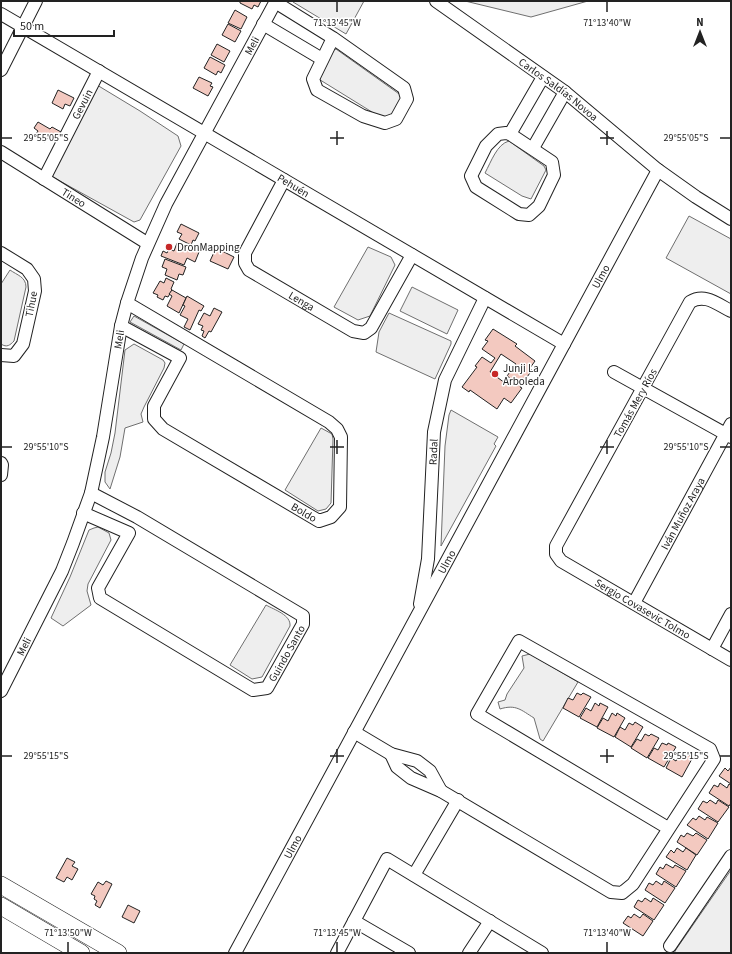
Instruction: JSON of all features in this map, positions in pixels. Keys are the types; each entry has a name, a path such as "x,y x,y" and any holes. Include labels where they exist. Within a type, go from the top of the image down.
{"main road":[{"path":"1,885 118,953"},
{"path":"1,906 81,953"}],"street":[{"path":"1,70 36,1"},
{"name":"Carlos Saldías Novoa","path":"436,1 543,78 565,92 658,170 696,197 731,219"},
{"path":"276,2 333,38 404,88 407,99 396,119 385,123 363,116 318,90 313,79 333,38"},
{"name":"Meli","path":"1,691 62,571 91,493 103,437 121,326 127,303 148,244 166,204 276,2"},
{"name":"Pehuén","path":"1,14 564,344"},
{"path":"263,24 322,58"},
{"name":"Gevuin","path":"44,179 99,72"},
{"path":"510,134 543,78"},
{"path":"533,148 565,92"},
{"path":"498,134 510,134 552,162 554,175 539,206 529,215 519,214 476,187 471,176 486,146 498,134"},
{"name":"Tineo","path":"1,152 148,244"},
{"name":"Ulmo","path":"235,953 658,170"},
{"name":"Lenga","path":"284,180 245,253 245,264 249,270 346,328 352,331 364,333 371,328 412,255"},
{"name":"Tihue","path":"1,254 27,269 34,279 35,291 23,344 14,356 1,355"},
{"name":"Radal","path":"418,615 428,559 434,432 443,386 450,367 485,298"},
{"name":"Tomás Mery Ríos","path":"556,554 556,546 690,302 696,298 706,298 731,311"},
{"name":"Boldo","path":"127,303 190,340 329,422 337,429 342,437 340,507 331,517 319,521 163,429 154,420 154,406 190,340"},
{"path":"121,326 180,358"},
{"path":"614,372 729,432"},
{"name":"Iván Muñoz Araya","path":"634,604 729,432"},
{"path":"1,463 1,475"},
{"name":"Guindo Santo","path":"91,493 137,517 303,616 303,624 267,688 253,690 100,598 98,588 137,517"},
{"path":"83,513 129,533"},
{"name":"Sergio Covasevic Tolmo","path":"556,554 561,561 731,660"},
{"path":"712,649 731,614"},
{"path":"390,754 397,767 411,778 458,800 611,892 622,892 633,884 714,759 710,749 519,641 477,714 668,828"},
{"path":"354,732 390,754 417,761 430,772 441,791"},
{"path":"414,875 458,800"},
{"path":"670,946 731,856"},
{"path":"337,953 387,859 542,953"},
{"path":"354,921 410,953"},
{"path":"469,953 490,922"}],"shaded area":[{"path":"292,1 364,1 346,34"},
{"path":"465,1 588,1 531,17"},
{"path":"336,49 402,96 389,120 380,117 317,78 329,52"},
{"path":"97,85 178,136 181,146 140,220 134,222 49,175"},
{"path":"509,141 544,166 546,170 531,199 522,196 485,173 501,146"},
{"path":"689,216 731,239 731,294 666,258"},
{"path":"368,247 391,257 395,265 370,316 358,320 334,307"},
{"path":"10,270 23,279 26,287 14,341 10,345 5,346 1,344 1,284"},
{"path":"412,287 458,310 447,334 400,311"},
{"path":"389,313 451,341 435,379 376,352 379,332"},
{"path":"134,316 184,344 181,350 130,322"},
{"path":"134,344 163,360 165,363 164,368 141,414 143,422 125,428 120,457 110,489 105,482 105,472 115,433 125,350"},
{"path":"451,410 498,437 494,444 496,446 441,546 445,446"},
{"path":"321,428 332,434 333,439 331,503 326,509 318,511 285,490"},
{"path":"98,527 109,533 111,540 88,584 87,591 91,605 63,626 51,618 89,530"},
{"path":"266,605 285,616 290,622 290,626 262,677 252,679 230,665"},
{"path":"530,654 578,682 543,741 540,739 534,718 522,710 510,707 500,709 498,702 505,700 507,694 524,668 522,656"},
{"path":"731,870 731,953 674,953 677,948"}],"building":[{"path":"240,1 261,1 258,7 254,5 252,9 240,3"},
{"path":"235,10 247,17 241,29 228,23"},
{"path":"228,24 241,31 235,42 222,35"},
{"path":"217,44 230,51 224,62 211,55"},
{"path":"210,57 225,65 221,73 218,71 216,75 204,68"},
{"path":"199,77 212,83 210,86 213,87 208,96 193,88"},
{"path":"58,90 74,98 70,106 65,104 63,109 52,103"},
{"path":"38,122 50,129 52,127 61,132 58,138 50,134 45,142 35,136 38,131 34,128"},
{"path":"181,224 199,233 191,245 179,239 182,234 177,232"},
{"path":"177,243 199,252 195,262 187,258 184,265 161,256 163,251 167,253 169,249 174,251"},
{"path":"216,248 234,257 228,269 210,261"},
{"path":"165,259 186,267 183,275 179,274 177,280 165,275 167,269 162,267"},
{"path":"166,278 174,282 168,297 165,296 163,300 157,297 158,295 153,293 160,281 164,283"},
{"path":"172,290 186,298 179,313 167,306 172,296 169,294"},
{"path":"187,296 204,306 201,311 199,310 190,330 184,327 188,319 180,315 185,306 183,305"},
{"path":"214,308 222,312 211,332 209,331 205,338 202,336 204,331 201,330 203,326 198,324 204,313 210,316"},
{"path":"493,329 517,344 515,346 535,361 530,368 532,370 520,387 522,388 511,403 504,398 497,409 470,390 469,392 462,387 477,367 475,366 482,357 491,363 495,358 482,349 488,341 485,340","holes":["501,354 516,364 507,376 510,378 505,383 490,372"]},
{"path":"577,693 581,695 583,693 591,697 579,717 563,708 568,698 573,700"},
{"path":"595,703 599,706 600,703 608,707 597,727 580,718 586,708 591,711"},
{"path":"612,713 616,716 617,713 625,718 614,737 597,728 603,718 608,721"},
{"path":"635,722 643,727 631,747 615,737 620,727 625,730 629,723 633,725"},
{"path":"645,734 649,736 651,734 659,738 647,758 631,748 637,739 641,741"},
{"path":"662,743 667,745 668,743 676,747 664,767 648,758 654,748 658,750"},
{"path":"680,753 684,755 686,753 693,757 682,777 666,768 671,758 676,761"},
{"path":"731,767 731,784 719,776 725,768 728,771"},
{"path":"720,783 727,788 729,784 731,785 731,803 729,806 709,793 714,785 718,787"},
{"path":"710,800 716,804 718,800 729,807 718,822 698,809 703,801 707,803"},
{"path":"699,816 705,820 707,817 718,823 708,839 687,825 693,818 696,820"},
{"path":"687,833 693,836 696,833 707,840 697,855 677,842 681,835 684,837"},
{"path":"677,848 683,852 686,848 696,855 687,870 666,857 671,850 674,853"},
{"path":"67,858 75,862 72,866 78,869 72,880 67,877 64,882 56,878"},
{"path":"666,864 673,868 675,865 686,871 676,887 656,874 660,867 663,869"},
{"path":"106,881 112,884 100,908 95,905 97,901 94,899 95,896 91,894 98,882 103,885"},
{"path":"656,881 662,885 664,881 675,888 665,903 645,890 649,883 653,885"},
{"path":"645,898 651,902 653,898 664,905 654,920 634,907 638,900 642,902"},
{"path":"128,905 140,911 134,923 122,917"},
{"path":"634,914 640,918 643,914 653,921 643,936 623,923 628,916 631,918"}],"place":[{"name":"DronMapping","path":"169,247"},
{"name":"Junji La Arboleda","path":"495,374"}]}
